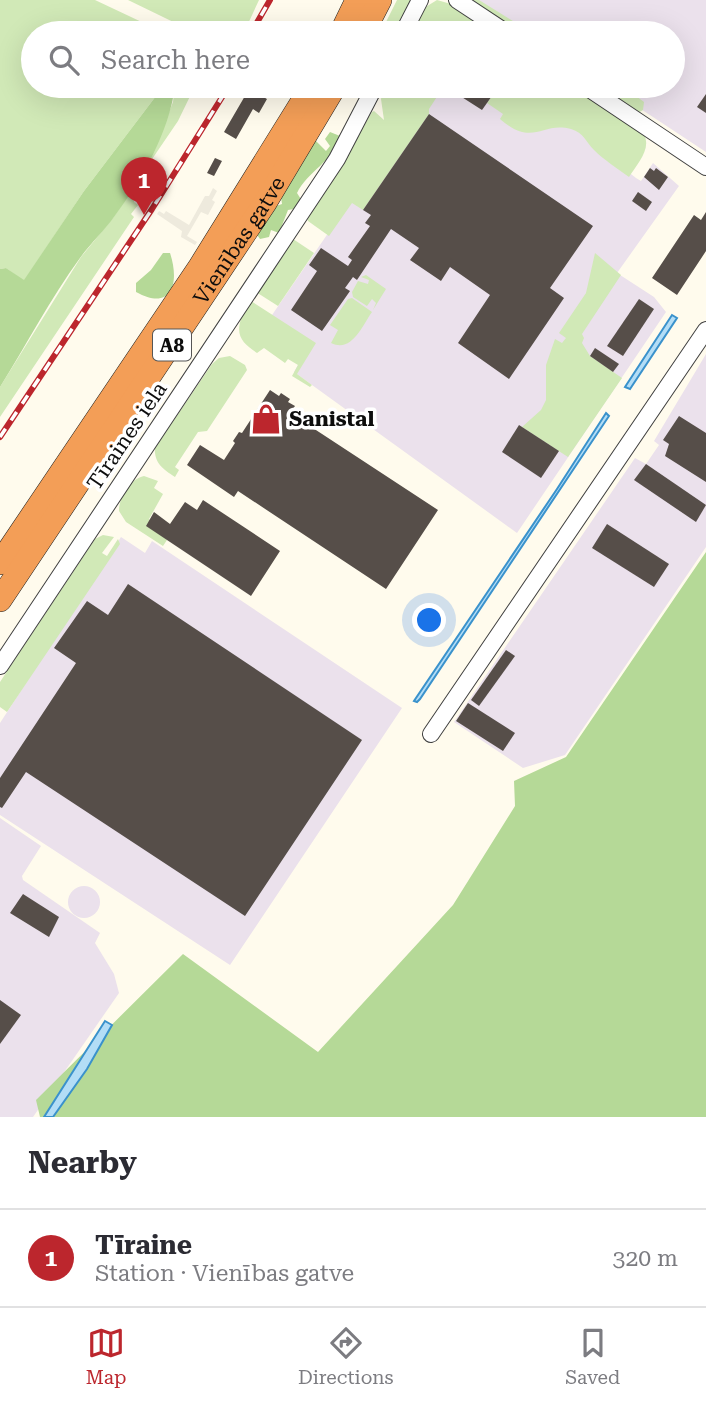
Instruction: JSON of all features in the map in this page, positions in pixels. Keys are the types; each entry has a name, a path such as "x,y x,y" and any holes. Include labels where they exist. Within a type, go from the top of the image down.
{"highway":[{"path":"347,21 357,0"},
{"path":"369,21 380,0"},
{"name":"Vienības gatve","path":"0,563 199,268 305,98"},
{"name":"Vienības gatve","path":"0,600 258,214 328,98"}],"street":[{"path":"409,21 420,0"},
{"path":"457,0 489,21"},
{"name":"Tīraines iela","path":"0,666 337,159 369,98"},
{"path":"603,98 706,167"},
{"path":"431,734 706,330"}],"shaded area":[{"path":"477,0 706,0 706,152 624,98 685,98 685,21 509,21"},
{"path":"407,98 556,98 612,159 636,178 641,181 653,163 679,186 617,273 654,297 666,312 517,533 294,372 299,363 259,334 383,153"},
{"path":"213,188 217,191 212,200 215,202 208,215 201,212 187,236 197,242 195,245 181,237 182,231 157,214 159,211 164,214 166,211 189,225 205,196 209,196"},
{"path":"706,354 706,547 565,755 523,768 454,722 635,458 646,464 659,445 654,441"},
{"path":"121,537 145,553 152,541 402,708 230,965 0,815 0,723"},
{"path":"0,818 41,846 22,876 23,880 100,933 95,943 114,974 119,993 33,1117 0,1117"},
{"path":"84,886 95,891 100,902 95,913 84,918 73,913 68,902 73,891"}],"green space":[{"path":"0,0 95,0 140,21 21,21 21,98 154,98 84,191 24,281 6,268 0,269"},
{"path":"128,0 259,0 249,21 171,21"},
{"path":"397,0 411,0 402,21 386,21"},
{"path":"437,0 451,4 477,21 417,21 424,8"},
{"path":"469,0 479,0 513,21 500,21"},
{"path":"154,98 173,98 167,121 144,171 114,217 69,274 0,387 0,269 6,268 24,280 84,191"},
{"path":"174,98 189,98 178,121 148,165"},
{"path":"436,98 429,114 363,210 352,203 329,236 308,221 306,216 338,171 372,112 384,120 381,99"},
{"path":"491,98 591,98 643,133 646,139 645,150 629,177 598,154 582,135 575,131 561,127 521,132 500,119 503,114 487,103"},
{"path":"616,98 639,98 644,102 643,110 638,113"},
{"path":"330,132 340,136 337,144 297,193 302,201 294,209 288,210 279,233 271,230 269,237 260,239 255,232 273,207 282,204 281,197 314,139 326,151 330,146 325,139"},
{"path":"132,190 134,202 138,205 131,214 134,217 0,417 0,387 81,257"},
{"path":"293,239 314,253 278,306 256,292"},
{"path":"163,253 170,253 173,264 173,284 170,291 158,299 136,292 136,283 151,270"},
{"path":"595,253 621,275 582,334 582,343 590,356 622,378 568,457 522,427 541,410 546,400 546,365 555,339 562,343 566,338 559,333 586,293"},
{"path":"366,275 386,289 373,310 376,303 372,299 367,306 353,297 352,292 358,281 368,284 369,280 361,277"},
{"path":"352,298 372,312 351,341 338,345 331,343 338,330 330,325 348,299"},
{"path":"251,301 316,343 297,374 312,385 310,387 292,376 298,365 288,359 285,363 264,348 257,353 242,339 239,331 241,319 238,318"},
{"path":"230,356 245,365 247,370 207,431 198,432 175,467 179,470 175,477 158,462 155,448 212,364 219,358"},
{"path":"144,476 158,481 154,488 163,494 149,519 167,540 163,546 126,522 119,511 126,489"},
{"path":"103,535 114,537 102,553 107,556 118,539 120,544 7,712 0,707 0,682 95,539"},
{"path":"706,552 706,1117 40,1117 36,1100 183,954 318,1052 453,905 515,806 514,781 566,757"}],"water":[{"path":"672,315 677,318 630,389 625,387"},
{"path":"606,413 609,416 420,699 414,701 557,489"},
{"path":"105,1021 112,1025 87,1069 53,1117 44,1117"}],"building":[{"path":"706,94 706,113 697,107"},
{"path":"244,98 267,99 259,113 253,109 236,139 224,132"},
{"path":"463,98 490,98 482,110"},
{"path":"429,114 593,226 550,288 564,298 509,379 458,343 490,295 450,267 441,281 410,260 419,248 391,229 357,280 353,277 345,288 350,291 322,331 291,310 317,271 309,265 321,248 348,266 352,260 348,257 370,226 365,223 371,215 363,210"},
{"path":"215,158 222,161 214,176 207,173"},
{"path":"650,168 654,171 656,168 668,177 659,190 644,177"},
{"path":"638,192 652,202 646,211 632,201"},
{"path":"706,212 706,251 677,295 652,278 694,215 701,220"},
{"path":"639,299 654,309 623,356 607,346"},
{"path":"595,348 619,364 613,372 590,356"},
{"path":"270,390 290,399 288,402 295,406 290,413 438,510 386,589 238,491 234,497 187,465 200,445 224,460 235,443 233,441 239,432 242,433"},
{"path":"679,416 706,433 706,482 665,456 669,444 663,440"},
{"path":"519,425 559,451 541,478 502,452"},
{"path":"646,464 706,505 696,522 634,480"},
{"path":"203,500 280,551 251,596 146,526 154,512 170,524 185,502 197,510"},
{"path":"607,524 669,564 654,587 592,548"},
{"path":"128,584 362,740 245,916 26,772 2,808 0,807 0,778 76,663 54,648 87,601 108,615"},
{"path":"506,650 515,656 479,706 471,700"},
{"path":"468,703 515,733 503,751 456,721"},
{"path":"23,894 59,917 49,937 10,913"},
{"path":"0,1000 21,1015 0,1044"}],"railway":[{"path":"258,21 270,0"},
{"path":"0,437 152,209 221,98"}],"place":[{"name":"Tīraine","path":"144,215"},
{"name":"Sanistal","path":"266,419"}]}
